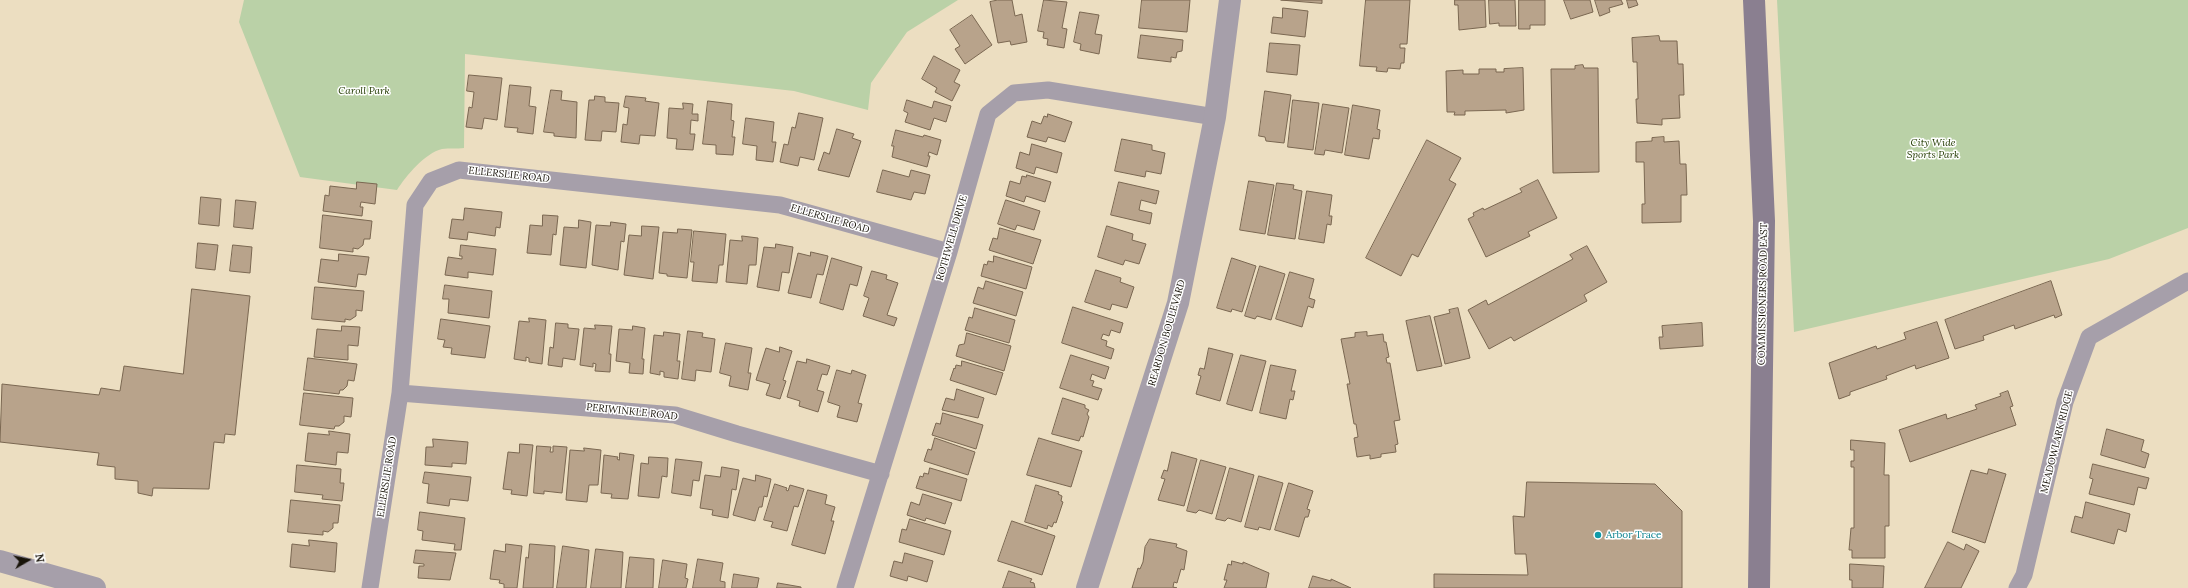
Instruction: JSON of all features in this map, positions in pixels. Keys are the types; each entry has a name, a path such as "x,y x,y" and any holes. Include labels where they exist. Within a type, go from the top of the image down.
{"main road":[{"name":"COMMISSIONERS ROAD EAST","path":"1754,0 1764,221 1759,588"}],"street":[{"name":"REARDON BOULEVARD","path":"1087,588 1178,303 1215,117 1230,0"},
{"name":"ROTHWELL DRIVE","path":"846,588 949,252 988,114 1014,93 1048,90 1215,117"},
{"name":"ELLERSLIE ROAD","path":"370,588 400,393 415,205 431,181 459,170 780,205 949,252"},
{"name":"MEADOWLARK RIDGE","path":"2017,588 2024,575 2065,402 2089,337 2188,281"},
{"name":"PERIWINKLE ROAD","path":"400,393 675,414 737,434 880,474"},
{"path":"0,561 95,588"}],"green space":[{"name":"Caroll Park","path":"244,0 958,0 907,32 871,83 868,110 794,91 465,54 464,148 442,149 429,155 405,178 397,190 300,177 239,22"},
{"name":"City Wide Sports Park","path":"1777,0 2188,0 2188,228 2109,259 1794,332"}],"building":[{"path":"998,0 1012,0 1015,16 1022,14 1027,42 1011,45 1010,41 998,43 990,2"},
{"path":"1044,0 1067,2 1062,28 1067,29 1064,48 1047,45 1048,39 1043,38 1044,32 1038,31"},
{"path":"1142,0 1190,0 1187,32 1139,28"},
{"path":"1281,0 1322,0 1322,3"},
{"path":"1366,0 1410,0 1407,44 1400,44 1400,48 1405,48 1404,63 1401,63 1400,69 1388,68 1387,72 1376,71 1377,67 1360,66"},
{"path":"1455,0 1485,0 1486,27 1459,30 1458,5 1455,5"},
{"path":"1489,0 1515,0 1516,26 1499,26 1499,23 1490,24"},
{"path":"1519,0 1545,0 1545,25 1530,25 1530,29 1519,29"},
{"path":"1564,0 1590,0 1593,12 1571,19"},
{"path":"1595,0 1621,0 1623,4 1609,8 1610,12 1600,16"},
{"path":"1627,0 1636,0 1638,5 1629,8"},
{"path":"1283,8 1308,11 1305,37 1271,33 1273,17 1282,18"},
{"path":"1080,12 1099,15 1095,34 1102,35 1099,54 1080,50 1081,44 1074,42"},
{"path":"972,15 992,45 965,64 955,49 960,46 950,30"},
{"path":"1141,35 1183,40 1182,51 1177,52 1176,58 1171,57 1171,62 1138,58"},
{"path":"1659,36 1660,41 1677,41 1678,64 1683,64 1684,95 1679,95 1680,118 1662,119 1662,125 1637,123 1637,62 1633,62 1632,38"},
{"path":"1270,43 1300,45 1297,75 1267,72"},
{"path":"934,56 960,70 954,82 960,85 952,101 935,92 937,88 922,79"},
{"path":"1583,65 1584,68 1598,68 1599,172 1553,173 1551,69 1575,69 1575,66"},
{"path":"1523,68 1524,110 1506,113 1506,110 1465,111 1465,115 1454,115 1455,112 1447,112 1446,71 1463,70 1463,74 1479,74 1479,69 1496,69 1496,72 1504,72 1504,69"},
{"path":"469,75 502,78 497,120 484,118 482,129 466,127 469,107 472,108 474,92 467,91"},
{"path":"510,85 531,87 529,106 536,107 533,134 517,132 518,128 505,127"},
{"path":"551,90 562,91 561,100 577,102 576,138 554,136 554,133 544,132"},
{"path":"1265,91 1291,95 1284,143 1266,141 1265,137 1259,136"},
{"path":"595,96 605,97 605,102 619,103 616,132 602,131 601,141 585,140 589,100 594,100"},
{"path":"626,96 646,98 645,101 659,103 655,136 640,135 639,144 621,142 623,124 627,125 629,108 624,107"},
{"path":"907,100 932,108 934,101 951,106 946,122 934,118 930,130 905,122 908,113 904,111"},
{"path":"1293,100 1319,103 1313,150 1288,147"},
{"path":"708,101 732,104 731,120 734,121 732,137 735,137 733,155 716,154 716,145 703,144"},
{"path":"683,103 693,104 692,114 698,114 698,121 691,120 690,134 695,134 693,150 676,149 677,139 667,138 669,108 683,109"},
{"path":"1323,104 1349,108 1342,153 1325,150 1324,155 1315,154"},
{"path":"1353,105 1380,110 1377,129 1380,130 1379,139 1373,138 1369,159 1345,155"},
{"path":"799,113 823,118 814,160 800,157 798,166 780,162 784,144 788,145 792,127 795,128"},
{"path":"1048,114 1072,122 1065,142 1048,137 1046,142 1027,137 1032,121 1041,124 1044,116 1047,117"},
{"path":"746,118 774,122 772,142 776,142 773,162 756,160 757,146 743,144"},
{"path":"837,129 854,134 852,138 861,141 849,177 818,170 824,152 829,154"},
{"path":"896,130 941,140 937,155 929,152 928,156 930,156 927,167 892,157 894,146 892,146"},
{"path":"1664,137 1664,142 1679,141 1680,164 1686,164 1687,195 1681,195 1681,222 1642,223 1642,204 1645,204 1644,162 1636,162 1636,142 1652,141 1652,138"},
{"path":"1122,139 1152,145 1152,150 1165,153 1161,174 1146,171 1145,177 1115,171"},
{"path":"1427,140 1461,158 1449,180 1456,184 1418,257 1412,254 1401,276 1366,258"},
{"path":"1032,144 1062,153 1057,173 1036,167 1034,174 1016,168 1020,152 1029,155"},
{"path":"883,170 909,177 911,170 930,175 925,194 914,192 911,200 877,192"},
{"path":"1027,175 1051,182 1045,202 1026,196 1024,202 1006,196 1010,181 1020,184 1022,176 1026,177"},
{"path":"1538,180 1557,218 1528,232 1530,236 1486,257 1468,219 1474,216 1473,213 1483,208 1484,210 1522,192 1520,189"},
{"path":"1249,181 1274,185 1265,234 1240,230"},
{"path":"357,182 377,184 375,204 361,202 360,207 363,207 362,216 323,211 325,195 329,196 330,186 356,189"},
{"path":"1119,182 1159,191 1156,204 1141,200 1139,210 1152,213 1150,224 1111,215"},
{"path":"1277,183 1294,185 1293,189 1302,191 1295,239 1268,235"},
{"path":"1307,191 1332,195 1329,216 1332,216 1331,225 1327,224 1324,243 1299,239"},
{"path":"201,197 221,199 219,226 199,224"},
{"path":"236,200 256,202 253,229 234,227"},
{"path":"1006,200 1040,211 1034,230 1017,225 1015,230 998,224"},
{"path":"465,208 502,212 500,228 496,227 495,236 468,232 467,240 449,238 452,219 463,220"},
{"path":"323,215 372,221 370,239 364,239 363,245 358,249 353,248 353,252 320,248"},
{"path":"543,215 558,216 556,235 553,234 551,255 527,253 530,225 542,226"},
{"path":"579,220 591,222 586,268 560,265 564,227 578,228"},
{"path":"611,222 626,224 624,242 621,241 618,270 592,265 596,225 610,226"},
{"path":"642,226 659,227 653,279 624,275 629,235 641,236"},
{"path":"1107,226 1133,234 1132,240 1146,244 1139,264 1125,260 1123,265 1098,257"},
{"path":"1000,228 1041,240 1033,264 989,250 993,238 997,239"},
{"path":"678,229 692,230 687,278 667,276 667,274 659,273 663,232 677,233"},
{"path":"694,231 726,234 723,265 719,265 717,283 692,281 694,262 691,262"},
{"path":"742,236 758,238 756,265 749,265 747,284 726,282 730,240 742,241"},
{"path":"198,243 218,245 215,270 196,268"},
{"path":"776,244 793,247 789,273 782,272 779,291 757,287 764,247 775,248"},
{"path":"233,245 252,247 250,273 230,271"},
{"path":"461,245 496,249 493,275 468,272 468,278 445,275 448,257 462,259 462,256 460,256"},
{"path":"1587,246 1607,282 1584,295 1587,301 1514,341 1511,337 1489,349 1468,310 1486,300 1488,305 1573,259 1570,255"},
{"path":"811,252 828,256 823,275 817,274 811,298 788,293 798,253 810,256"},
{"path":"339,254 369,257 366,275 358,274 356,287 318,282 321,259 338,261"},
{"path":"994,256 1032,267 1026,289 981,276 984,264 987,265 988,261 993,262"},
{"path":"832,258 862,267 857,286 850,284 843,310 820,303"},
{"path":"1232,258 1256,266 1242,312 1232,309 1231,312 1217,308"},
{"path":"1260,266 1285,274 1271,320 1257,316 1255,319 1245,316"},
{"path":"1096,270 1121,278 1120,282 1134,287 1127,308 1112,304 1110,310 1085,302"},
{"path":"872,271 887,275 886,279 898,283 887,315 897,318 894,326 863,316 869,298 864,296"},
{"path":"1290,272 1314,279 1309,298 1315,300 1313,308 1308,306 1302,327 1276,319"},
{"path":"986,281 1023,292 1016,316 973,303 978,287 983,289"},
{"path":"2051,281 2062,315 2055,318 2054,315 2015,329 2014,325 1983,336 1984,340 1955,349 1945,320"},
{"path":"445,285 492,291 489,318 448,313 449,299 443,299"},
{"path":"315,287 364,291 362,311 356,310 356,316 350,320 345,319 345,322 312,319"},
{"path":"192,289 250,296 235,435 225,434 224,443 214,442 209,489 153,488 152,496 138,493 138,481 115,479 115,467 97,465 99,453 0,442 2,384 99,395 101,388 120,391 124,366 183,374"},
{"path":"1073,307 1123,323 1120,333 1111,330 1109,336 1103,334 1101,339 1107,341 1106,346 1114,349 1111,359 1062,343"},
{"path":"975,308 1015,320 1009,343 965,330 969,317 972,318"},
{"path":"1458,308 1470,358 1445,364 1434,317 1450,313 1449,310"},
{"path":"1430,316 1442,366 1417,371 1406,321"},
{"path":"529,318 546,320 542,364 529,362 529,358 526,357 526,361 514,359 519,321 529,322"},
{"path":"441,319 490,326 485,358 451,354 452,348 443,347 445,340 438,339"},
{"path":"1937,322 1949,358 1916,369 1915,365 1886,376 1887,379 1850,392 1850,395 1839,399 1829,363 1876,346 1877,349 1906,339 1904,333"},
{"path":"556,323 568,324 568,328 579,329 575,360 563,358 562,367 548,365 550,347 553,348"},
{"path":"1702,323 1703,346 1660,349 1659,337 1663,337 1662,326"},
{"path":"595,325 612,326 609,354 611,354 610,372 595,371 596,364 593,363 593,367 580,365 584,328 595,329"},
{"path":"342,326 360,327 358,346 348,345 348,360 314,357 317,329 341,331"},
{"path":"633,326 645,328 642,359 644,359 643,374 629,373 630,363 616,361 619,329 632,330"},
{"path":"688,331 703,333 702,337 715,339 711,372 696,370 695,381 682,379"},
{"path":"664,332 680,334 677,361 680,361 678,379 664,377 664,372 660,371 660,375 650,373 654,335 663,336"},
{"path":"1367,332 1367,336 1383,334 1384,342 1386,342 1389,357 1386,358 1387,363 1390,363 1400,420 1394,421 1398,444 1395,445 1396,452 1381,454 1381,457 1370,459 1370,455 1357,457 1354,438 1358,437 1356,424 1354,424 1347,384 1350,384 1341,339 1355,337 1355,333"},
{"path":"967,333 1011,346 1004,371 956,356 959,345 964,344"},
{"path":"726,343 752,348 748,373 751,373 748,390 729,386 731,376 720,373"},
{"path":"780,347 792,351 783,380 786,381 780,399 766,395 770,384 756,380 766,348 779,352"},
{"path":"1209,348 1233,354 1220,401 1196,394 1201,376 1198,375 1200,368 1204,369"},
{"path":"1071,355 1109,367 1105,379 1092,374 1090,380 1094,381 1092,386 1102,389 1098,400 1060,388"},
{"path":"1241,355 1266,361 1252,411 1227,404"},
{"path":"308,358 357,364 354,381 348,380 347,386 343,390 340,390 339,394 304,390"},
{"path":"807,359 830,366 827,375 822,374 817,390 824,392 818,412 799,406 800,401 787,397 797,361 806,363"},
{"path":"962,361 1003,373 996,395 950,380 954,368 955,369 956,365 961,366"},
{"path":"1271,365 1296,370 1291,391 1295,391 1293,400 1290,399 1286,419 1260,413"},
{"path":"837,370 851,374 852,370 866,375 858,403 862,404 857,422 837,417 840,406 828,402"},
{"path":"957,389 984,398 978,418 942,410 946,398 954,400"},
{"path":"2008,391 2013,406 2010,407 2016,425 1910,462 1899,430 1946,414 1947,419 1977,409 1975,405 2001,396 2000,394"},
{"path":"304,393 353,398 351,417 344,416 344,422 339,426 335,426 334,429 300,425"},
{"path":"1063,398 1085,405 1085,408 1089,410 1087,414 1089,417 1083,437 1081,436 1079,441 1052,434"},
{"path":"943,413 983,425 976,449 932,435 936,423 940,424"},
{"path":"2107,429 2144,440 2141,451 2149,454 2145,468 2101,455"},
{"path":"329,431 350,434 348,453 337,452 336,465 305,461 308,433 329,435"},
{"path":"935,438 975,452 968,475 924,461 928,449 931,450"},
{"path":"1039,438 1082,451 1071,487 1027,475"},
{"path":"433,439 468,442 466,464 452,463 452,467 425,465 426,447 433,447"},
{"path":"1851,440 1885,443 1884,475 1889,475 1889,526 1885,526 1885,558 1852,558 1852,550 1849,550 1851,528 1854,528 1854,467 1851,467 1851,461 1854,461 1854,450 1851,450"},
{"path":"520,444 533,445 527,496 511,494 512,490 503,489 508,452 519,453"},
{"path":"537,446 551,447 550,452 553,452 553,446 567,447 562,493 544,491 544,494 534,493"},
{"path":"584,448 601,450 598,485 589,485 587,502 566,500 570,450 584,451"},
{"path":"1172,452 1197,459 1184,506 1158,500 1165,479 1161,478 1164,470 1167,471"},
{"path":"620,453 634,455 628,499 611,498 612,494 601,493 604,455 618,457 617,459 619,460"},
{"path":"649,457 668,458 667,477 662,476 659,498 638,496 641,463 648,464"},
{"path":"676,459 702,462 699,481 693,480 691,496 672,493"},
{"path":"1201,460 1226,467 1212,514 1199,510 1196,513 1187,511"},
{"path":"2093,464 2149,478 2146,489 2138,487 2134,505 2089,494 2093,479 2090,478"},
{"path":"297,465 341,469 340,483 344,483 342,501 322,499 323,495 295,492"},
{"path":"722,467 739,470 736,490 732,489 728,518 712,515 713,510 700,508 705,475 720,477"},
{"path":"930,468 967,479 961,501 916,488 920,476 923,477 924,473 928,474"},
{"path":"1230,468 1254,475 1241,522 1228,518 1225,521 1216,519"},
{"path":"1989,469 2006,474 1985,543 1952,532 1971,470 1987,474"},
{"path":"425,472 471,477 468,501 450,499 449,506 427,503 429,484 423,483"},
{"path":"756,475 771,479 767,497 764,496 762,507 759,507 755,521 733,515 743,478 755,481"},
{"path":"1259,476 1283,483 1270,530 1259,527 1258,530 1245,527"},
{"name":"Arbor Trace","path":"1527,482 1655,484 1682,511 1682,588 1434,588 1434,574 1528,575 1526,554 1515,554 1513,516 1524,517"},
{"path":"1289,483 1313,491 1307,509 1310,510 1308,517 1305,517 1299,537 1275,530"},
{"path":"775,484 787,488 786,490 788,491 790,485 804,489 798,507 794,506 787,531 771,527 773,522 764,520"},
{"path":"1036,485 1059,492 1058,494 1062,496 1061,501 1063,502 1056,523 1054,522 1052,527 1048,525 1047,529 1025,522"},
{"path":"808,490 827,495 825,504 835,507 831,521 834,521 825,554 792,545"},
{"path":"923,494 952,503 945,524 926,518 925,521 907,515 911,502 919,505"},
{"path":"291,500 340,505 338,523 333,523 333,528 328,532 323,531 323,535 288,532"},
{"path":"2086,502 2130,514 2126,532 2118,529 2114,544 2071,532 2075,516 2082,518"},
{"path":"420,512 465,518 461,550 454,550 455,544 422,540 423,531 418,530"},
{"path":"910,519 951,531 944,555 899,542 902,529 906,530"},
{"path":"1012,521 1055,536 1042,575 998,561"},
{"path":"1150,539 1177,544 1176,547 1187,551 1184,570 1181,569 1177,583 1174,582 1173,587 1177,588 1132,588 1138,568 1140,569 1143,562 1145,547"},
{"path":"309,540 337,543 335,572 290,567 292,544 309,546"},
{"path":"1948,542 1964,550 1966,544 1979,551 1961,588 1925,588"},
{"path":"506,544 522,546 517,588 504,588 504,584 499,583 500,580 490,579 494,550 505,552"},
{"path":"530,544 555,546 553,588 523,588 526,557 528,558"},
{"path":"563,546 589,550 586,588 557,588"},
{"path":"596,549 623,552 621,588 591,588"},
{"path":"416,550 456,553 450,580 418,578 419,566 424,566 424,564 414,563"},
{"path":"905,553 933,561 927,582 908,576 907,581 890,576 894,561 902,563"},
{"path":"630,557 654,559 653,588 626,588"},
{"path":"698,559 723,563 720,581 725,582 725,588 693,588"},
{"path":"663,560 687,564 685,578 688,579 686,588 659,588"},
{"path":"1232,561 1243,564 1243,562 1269,573 1266,588 1224,588 1227,580 1224,580 1228,564 1231,565"},
{"path":"1850,564 1884,566 1883,588 1852,588 1852,580 1850,580"},
{"path":"1009,571 1032,579 1030,582 1034,583 1035,588 1003,588"},
{"path":"734,574 759,578 757,588 732,588"},
{"path":"1313,576 1331,581 1331,579 1351,588 1309,588"},
{"path":"778,583 801,587 801,588 777,588"}],"place":[{"name":"Arbor Trace","path":"1598,535"}]}
